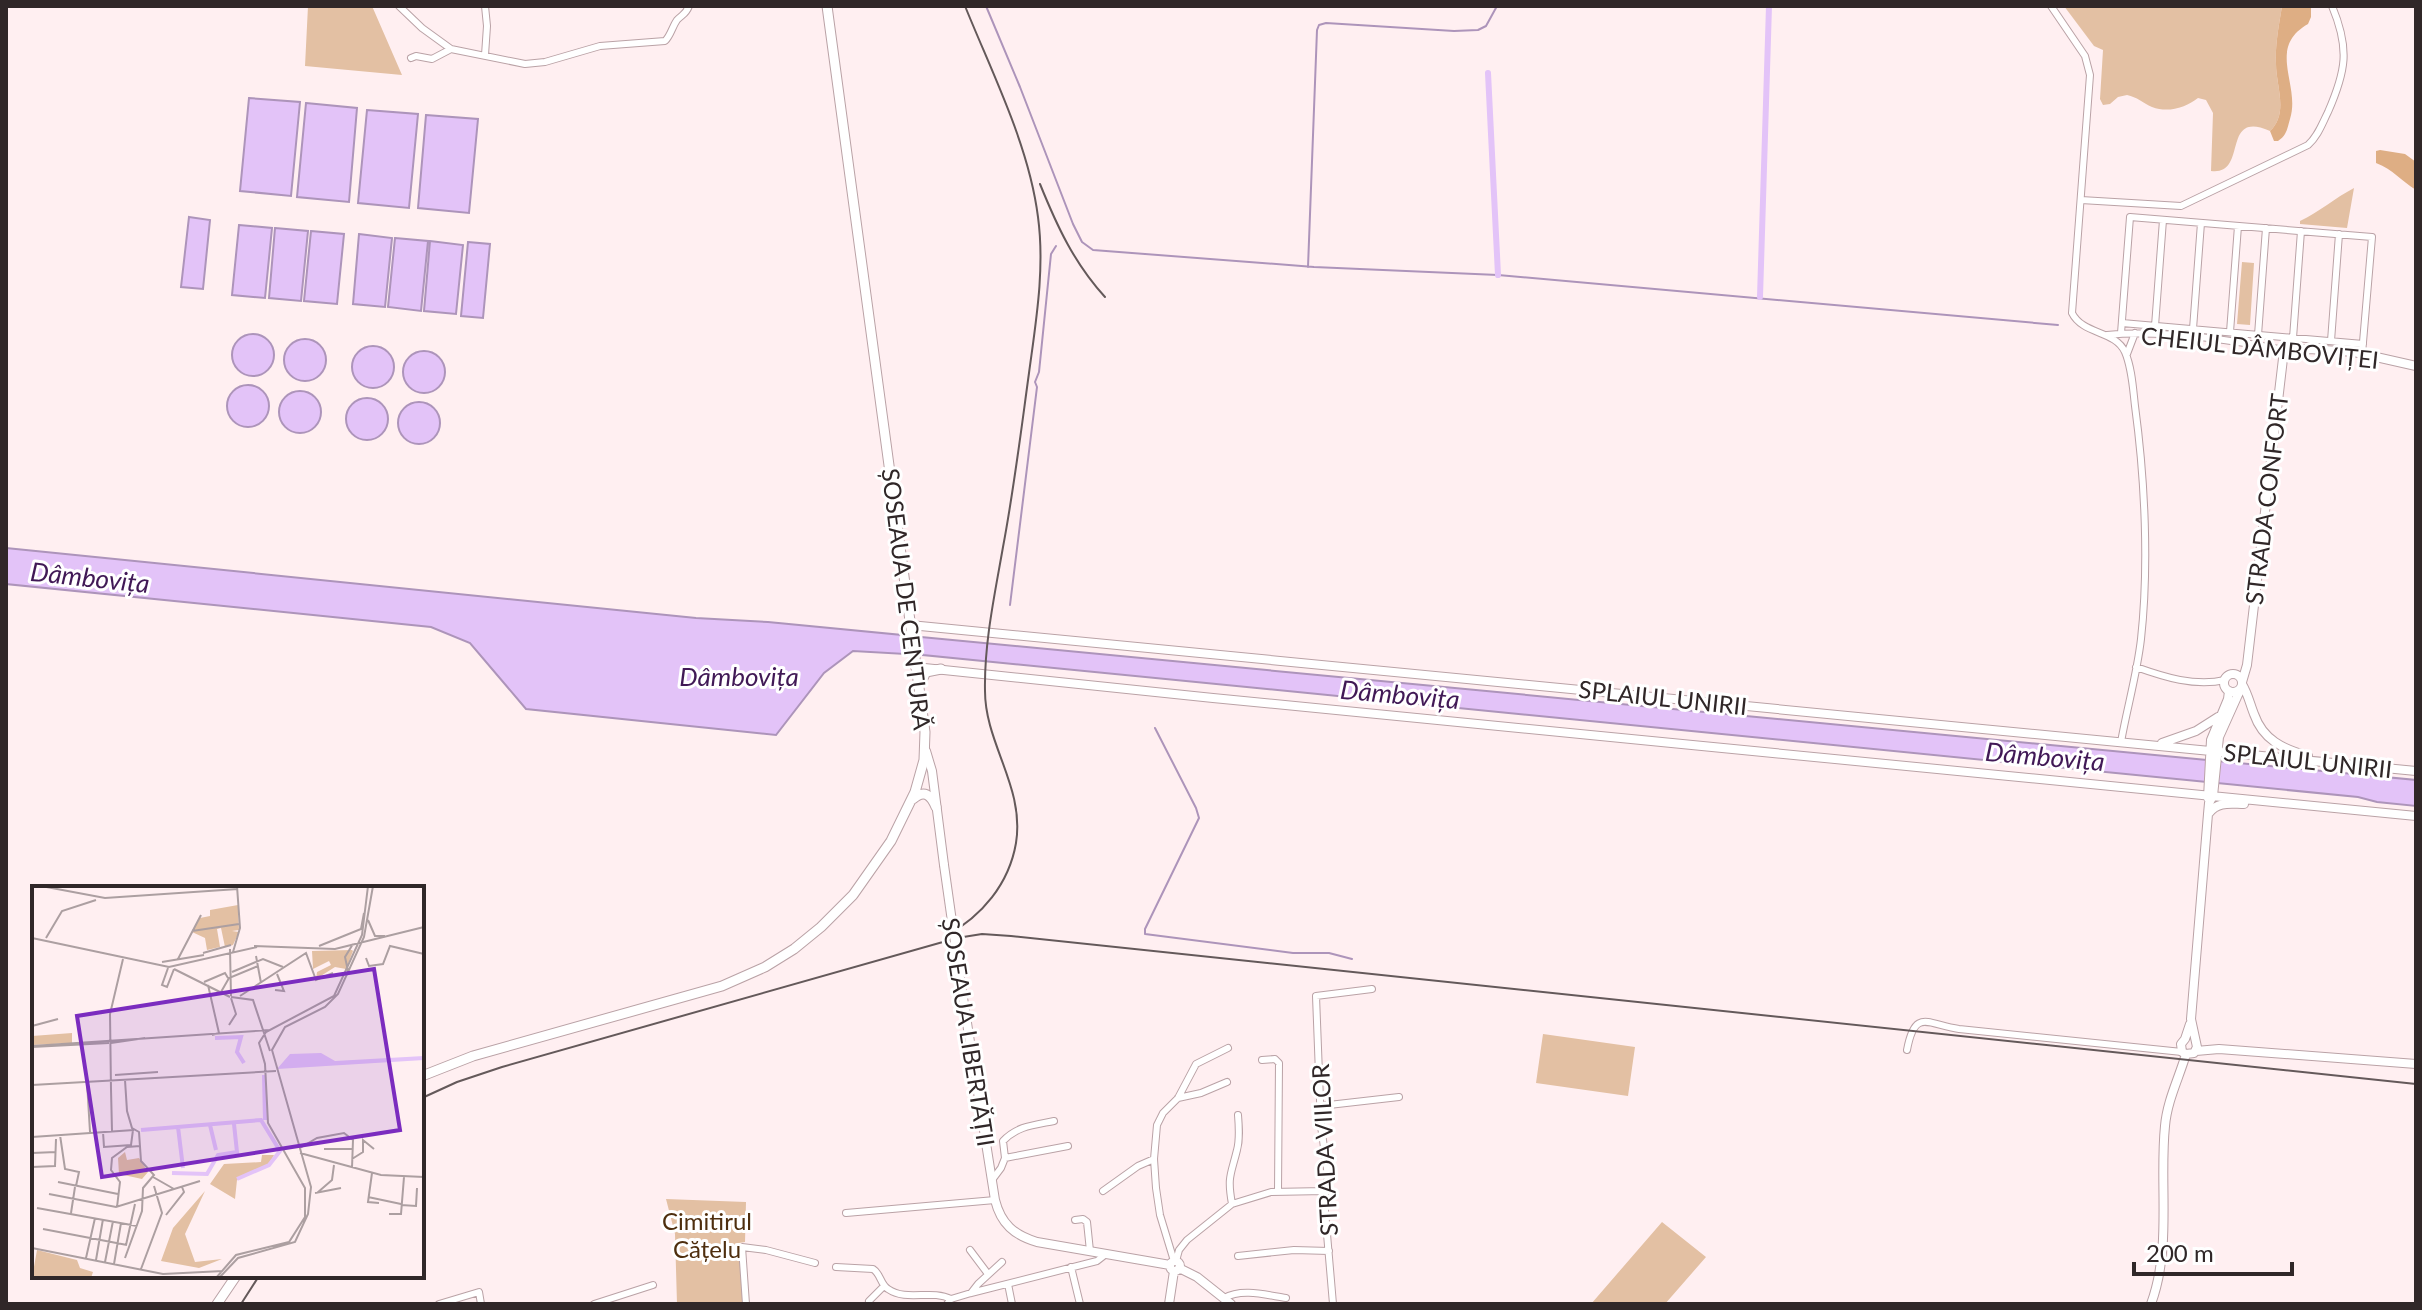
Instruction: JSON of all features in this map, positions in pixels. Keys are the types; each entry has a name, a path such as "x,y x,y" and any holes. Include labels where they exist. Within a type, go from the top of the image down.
{"main road":[{"name":"ȘOSEAUA DE CENTURĂ","path":"424,1075 473,1056 703,992 765,967 809,938 853,895 882,856 913,799 922,770 925,732 827,6"},
{"name":"CHEIUL DÂMBOVIȚEI","path":"2284,350 2362,349 2416,366"},
{"name":"STRADA CONFORT","path":"2213,753 2242,685 2249,648 2284,350"},
{"name":"SPLAIUL UNIRII","path":"910,625 2416,771"},
{"name":"STRADA CONFORT","path":"2233,674 2243,663 2249,648"},
{"name":"SPLAIUL UNIRII","path":"915,667 2416,816"},
{"path":"918,689 923,674 941,669"},
{"path":"2242,685 2234,692 2229,691 2225,688 2225,680 2233,674 2238,676 2242,685 2258,725 2270,739 2292,752 2340,763"},
{"path":"2151,1304 2160,1276 2163,1248 2165,1122 2189,1046 2213,734 2229,698 2229,691"},
{"path":"2148,745 2171,741 2196,731 2221,714"},
{"name":"ȘOSEAUA LIBERTĂȚII","path":"925,749 932,771 961,985 995,1200 1001,1218 1017,1234 1037,1242 1175,1265 1197,1277 1227,1301"},
{"path":"922,770 934,803"},
{"path":"913,799 928,794 934,803"},
{"path":"2208,814 2213,807 2221,804 2252,805 2268,801"},
{"path":"2189,1046 2416,1064"},
{"path":"1169,1304 1175,1265"},
{"path":"217,1304 235,1278"}],"street":[{"path":"399,6 451,49 514,63 534,64 600,46 665,41 689,6"},
{"path":"485,6 485,55"},
{"path":"2051,6 2081,48 2089,65 2072,310 2079,323 2121,345 2127,357"},
{"path":"2081,200 2181,206 2308,145 2320,129 2343,73 2343,40 2332,6"},
{"path":"411,58 432,59 451,49"},
{"path":"2121,742 2142,627 2143,506 2137,415 2127,357 2128,333 2122,323 2130,217 2372,237 2362,349 2331,341 2122,323"},
{"path":"2155,326 2163,220"},
{"path":"2193,329 2201,223"},
{"path":"2233,342 2238,226"},
{"path":"2258,335 2266,228"},
{"path":"2293,338 2301,231"},
{"path":"2331,341 2339,234"},
{"path":"2121,345 2128,333"},
{"name":"CHEIUL DÂMBOVIȚEI","path":"2103,335 2128,333 2233,342 2284,350"},
{"path":"2136,667 2187,681 2206,683 2225,680"},
{"name":"STRADA VIILOR","path":"1333,1304 1316,996 1372,989"},
{"path":"1907,1050 1914,1027 1927,1020 1959,1029 2156,1049 2189,1046"},
{"path":"1175,1265 1159,1207 1154,1159 1158,1121 1178,1098 1196,1064 1228,1048"},
{"path":"1262,1060 1275,1059 1279,1063 1278,1191"},
{"path":"1178,1098 1208,1091 1227,1082"},
{"path":"1320,1106 1399,1097"},
{"path":"1232,1204 1229,1181 1238,1147 1238,1115"},
{"path":"992,1180 1005,1158 1003,1141 1016,1129 1054,1121"},
{"path":"1005,1158 1068,1146"},
{"path":"1103,1191 1138,1166 1154,1159"},
{"path":"1175,1265 1179,1250 1187,1240 1232,1204 1278,1191 1325,1191"},
{"path":"846,1213 995,1200"},
{"path":"1075,1220 1087,1222 1090,1251"},
{"path":"746,1304 742,1247 815,1263"},
{"path":"970,1250 988,1274"},
{"path":"1238,1256 1294,1250 1329,1251"},
{"path":"836,1267 873,1269 880,1274 884,1286 906,1295 939,1295 949,1302 971,1293 1100,1260 1106,1254"},
{"path":"971,1293 1002,1262"},
{"path":"1071,1267 1080,1304"},
{"path":"1008,1284 1012,1304"},
{"path":"594,1304 653,1285"},
{"path":"869,1301 884,1286"},
{"path":"439,1304 479,1292 481,1304"},
{"path":"1227,1301 1230,1295 1245,1293 1286,1298"}],"green space":[{"path":"308,6 372,6 402,75 305,66"},
{"path":"2064,6 2282,6 2276,57 2280,108 2276,124 2270,131 2255,127 2245,129 2239,135 2229,164 2222,170 2211,171 2213,113 2206,100 2198,98 2182,107 2164,110 2127,95 2103,105 2100,99 2103,50 2094,46"},
{"path":"2354,188 2347,228 2300,224 2300,221"},
{"path":"2242,262 2254,263 2250,325 2237,324"},
{"path":"1543,1034 1635,1047 1628,1096 1536,1083"},
{"name":"Cimitirul Cățelu","path":"666,1199 746,1202 745,1242 739,1243 743,1304 677,1304 675,1234"},
{"path":"1662,1222 1706,1257 1665,1304 1591,1304"}],"shaded area":[{"path":"2282,6 2311,6 2311,17 2289,44 2290,119 2285,134 2274,141 2270,131 2276,124 2280,108 2276,57"},
{"path":"2376,151 2405,154 2416,162 2416,190 2376,163"}],"water":[{"path":"249,98 300,102 291,196 240,191"},
{"path":"306,103 357,108 349,202 297,197"},
{"path":"367,110 418,114 409,208 358,203"},
{"path":"426,115 478,119 469,213 418,208"},
{"path":"189,217 210,220 203,289 181,287"},
{"path":"239,225 272,228 265,298 232,295"},
{"path":"275,228 308,231 301,301 269,298"},
{"path":"311,231 344,234 337,304 304,301"},
{"path":"359,234 392,238 385,307 353,304"},
{"path":"395,238 428,241 421,311 388,307"},
{"path":"430,241 463,245 456,314 424,311"},
{"path":"468,242 490,244 483,318 461,316"},
{"path":"253,334 268,340 274,355 268,370 253,376 238,370 232,355 238,340"},
{"path":"305,339 320,345 326,360 320,375 305,381 290,375 284,360 290,345"},
{"path":"373,346 388,352 394,367 388,382 373,388 358,382 352,367 358,352"},
{"path":"424,351 439,357 445,372 439,387 424,393 409,387 403,372 409,357"},
{"path":"248,385 263,391 269,406 263,421 248,427 233,421 227,406 233,391"},
{"path":"300,391 315,397 321,412 315,427 300,433 285,427 279,412 285,397"},
{"path":"367,398 382,404 388,419 382,434 367,440 352,434 346,419 352,404"},
{"path":"419,402 434,408 440,423 434,438 419,444 404,438 398,423 404,408"},
{"name":"Dâmbovița","path":"6,548 696,618 902,635 905,654 853,651 824,673 776,735 526,709 470,643 431,627 6,584"},
{"path":"921,637 2416,780 2416,806 2358,797 923,655"}],"waterway":[{"path":"986,6 1073,224 1082,242 1093,250 1314,267 1498,275 2058,325"},
{"path":"1308,267 1319,25 1478,30 1486,26 1497,6"},
{"path":"1760,297 1769,6"},
{"path":"1488,73 1498,275"},
{"path":"1010,605 1051,254 1056,246"},
{"path":"1155,728 1199,818 1145,934 1293,953 1329,953 1352,959"}],"railway":[{"path":"946,936 971,919 992,897 1007,872 1016,843 1015,803 991,729 985,673 1034,334 1041,256 1038,217 1027,163 965,6"},
{"path":"1040,184 1067,244 1105,297"},
{"path":"424,1097 502,1067 957,938 982,934 2416,1084"},
{"path":"241,1304 258,1278"}]}
